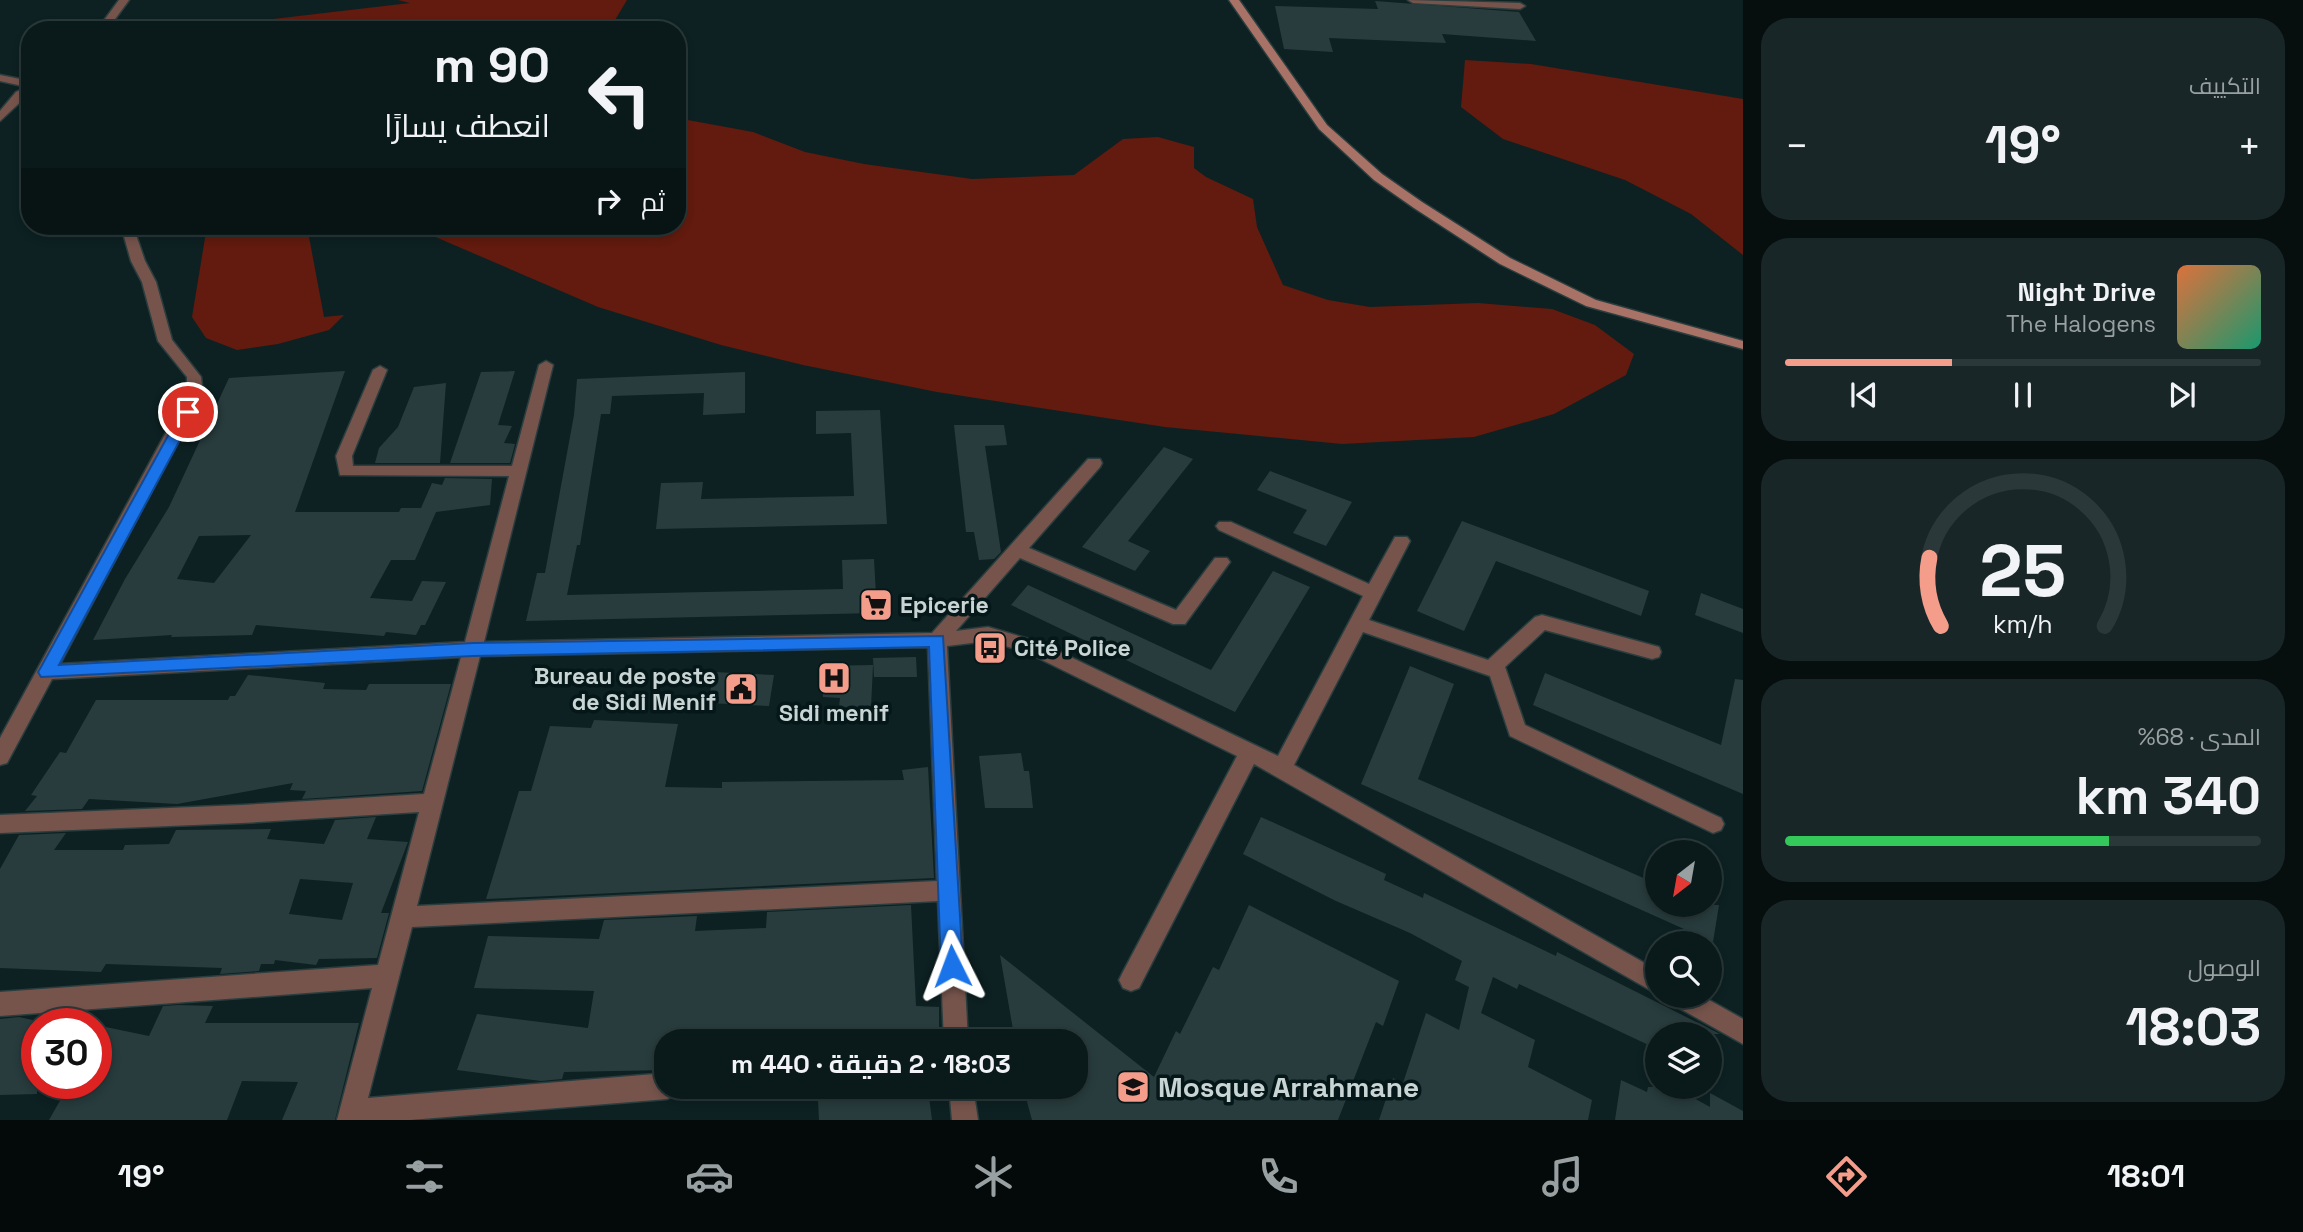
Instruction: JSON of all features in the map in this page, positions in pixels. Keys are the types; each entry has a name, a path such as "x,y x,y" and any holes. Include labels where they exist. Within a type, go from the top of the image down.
{"main road":[{"path":"1234,0 1323,127 1378,177 1505,261 1591,303 1743,342"}],"street":[{"path":"109,21 124,0"},
{"path":"1413,0 1520,6"},
{"path":"0,78 21,84"},
{"path":"0,118 21,93"},
{"path":"0,757 195,394 194,377 165,341 149,282 138,261 130,235"},
{"path":"545,365 351,1116 654,1087"},
{"path":"380,370 344,456 346,471 518,471"},
{"path":"955,1029 937,640 1094,463"},
{"path":"1224,526 1373,593"},
{"path":"1282,768 1401,541"},
{"path":"1017,550 1179,619 1222,562"},
{"path":"1491,669 1542,622 1652,652"},
{"path":"1357,623 1498,671 1517,730 1713,824"},
{"path":"47,672 473,649 937,640 988,634 1032,647 1282,768 1645,976"},
{"path":"1131,980 1249,753"},
{"path":"0,824 242,814 433,802"},
{"path":"402,917 948,890"},
{"path":"0,1004 387,976"},
{"path":"1701,1008 1743,1032"},
{"path":"962,1099 965,1120"}],"shaded area":[{"path":"398,0 627,0 614,21 256,21 410,3"},
{"path":"1465,60 1531,64 1743,99 1743,255 1691,214 1625,180 1503,139 1461,107"},
{"path":"686,120 753,132 805,152 864,164 972,179 1074,175 1123,139 1158,137 1194,147 1194,168 1206,177 1253,199 1257,227 1283,285 1328,300 1370,307 1478,303 1552,309 1595,325 1634,354 1626,375 1554,414 1474,437 1342,444 1165,427 937,392 803,365 721,345 598,307 431,235 686,235"},
{"path":"206,235 309,235 324,317 344,315 329,330 278,344 237,350 206,338 192,317"}],"building":[{"path":"1375,1 1519,12 1536,41 1442,34 1446,43 1329,38 1333,52 1284,49 1275,6 1378,9"},
{"path":"345,371 295,512 399,512 401,508 421,508 432,483 442,485 445,478 492,479 490,505 436,512 415,560 391,560 370,598 412,601 422,581 446,582 425,625 421,625 416,635 386,632 384,636 256,625 252,635 171,637 172,635 93,640 125,579 169,507 229,378","holes":["251,535 214,583 177,579 199,536"]},
{"path":"515,371 498,425 512,426 504,443 515,444 510,463 450,463 481,372"},
{"path":"745,372 745,413 703,415 704,393 612,396 610,414 601,414 580,545 577,545 567,595 843,589 842,560 874,559 877,613 526,621 537,573 545,573 574,415 577,379"},
{"path":"446,383 440,463 375,463 379,448 398,427 414,387"},
{"path":"880,410 887,524 656,529 661,483 703,482 701,499 854,496 851,433 816,434 816,411"},
{"path":"954,425 1004,425 1007,445 985,446 1001,552 994,559 979,560 974,532 966,532"},
{"path":"1164,447 1193,459 1128,541 1150,551 1135,571 1082,547"},
{"path":"1270,471 1352,502 1326,546 1293,533 1307,510 1257,490"},
{"path":"1462,521 1649,591 1641,616 1496,561 1464,631 1417,611"},
{"path":"1273,571 1310,587 1235,712 1011,605 1028,585 1211,670"},
{"path":"1701,593 1743,609 1743,633 1695,615"},
{"path":"916,657 917,677 874,677 873,658"},
{"path":"873,665 871,708 839,707 840,698 823,697 822,666"},
{"path":"1410,666 1454,684 1418,779 1645,879 1645,911 1361,784"},
{"name":"Bureau de poste de Sidi Menif","path":"714,672 774,675 769,706 708,703"},
{"path":"1545,673 1721,745 1735,679 1743,680 1743,794 1533,705"},
{"path":"248,675 325,683 323,689 366,690 369,684 451,684 422,791 302,799 306,791 290,790 293,783 177,804 89,799 82,809 25,811 37,796 31,795 60,752 66,753 96,700 228,700 230,696 235,696"},
{"path":"594,720 678,724 665,787 722,788 722,782 904,780 902,770 928,767 934,878 486,899 519,791 531,791 550,726 591,728"},
{"path":"1021,753 1024,771 1029,771 1033,808 985,808 979,756"},
{"path":"376,817 367,839 408,842 381,913 389,913 377,958 319,959 316,965 275,960 274,964 261,964 259,971 220,974 222,968 106,964 101,972 0,968 0,869 19,835 66,833 54,850 123,850 125,845 169,844 176,830 271,829 267,839 324,844 335,820","holes":["300,879 353,883 342,920 289,914"]},
{"path":"1261,817 1386,874 1384,880 1423,898 1424,893 1556,956 1557,952 1645,996 1645,1008 1668,1008 1696,1022 1645,1022 1645,1043 1519,984 1517,989 1493,977 1481,1013 1535,1040 1528,1067 1592,1100 1588,1120 1379,1120 1393,1078 1403,1083 1426,1013 1459,1030 1469,987 1455,980 1462,961 1410,933 1336,901 1243,854"},
{"path":"911,905 916,1006 939,1007 939,1029 654,1029 654,1070 564,1072 562,1079 541,1081 457,1070 477,1014 588,1028 594,991 474,988 488,936 599,939 604,920 697,916 695,931 766,928 767,912"},
{"path":"1249,905 1399,981 1383,1026 1376,1022 1338,1120 1032,1120 1026,1099 1088,1099 1088,1029 1013,1029 1000,955 1154,1077 1176,1031 1180,1034 1213,967 1219,970"},
{"path":"1657,917 1717,917 1715,931 1688,931"},
{"path":"163,1006 213,1006 205,1023 359,1023 335,1120 282,1120 298,1082 242,1081 227,1120 49,1120 61,1099 112,1099 112,1028 149,1036"},
{"path":"21,1017 21,1094 0,1095 0,1019"},
{"path":"1621,1080 1645,1091 1645,1099 1696,1099 1710,1107 1710,1099 1721,1099 1743,1111 1743,1120 1615,1120"},
{"path":"929,1099 932,1120 819,1120 818,1101"}],"place":[{"name":"Epicerie","path":"876,605"},
{"name":"Cité Police","path":"990,648"},
{"name":"Sidi menif","path":"834,678"},
{"name":"Bureau de poste de Sidi Menif","path":"741,689"},
{"name":"Mosque Arrahmane","path":"1133,1087"}],"route":[{"path":"188,412 47,672 473,649 937,640 952,966"}]}
